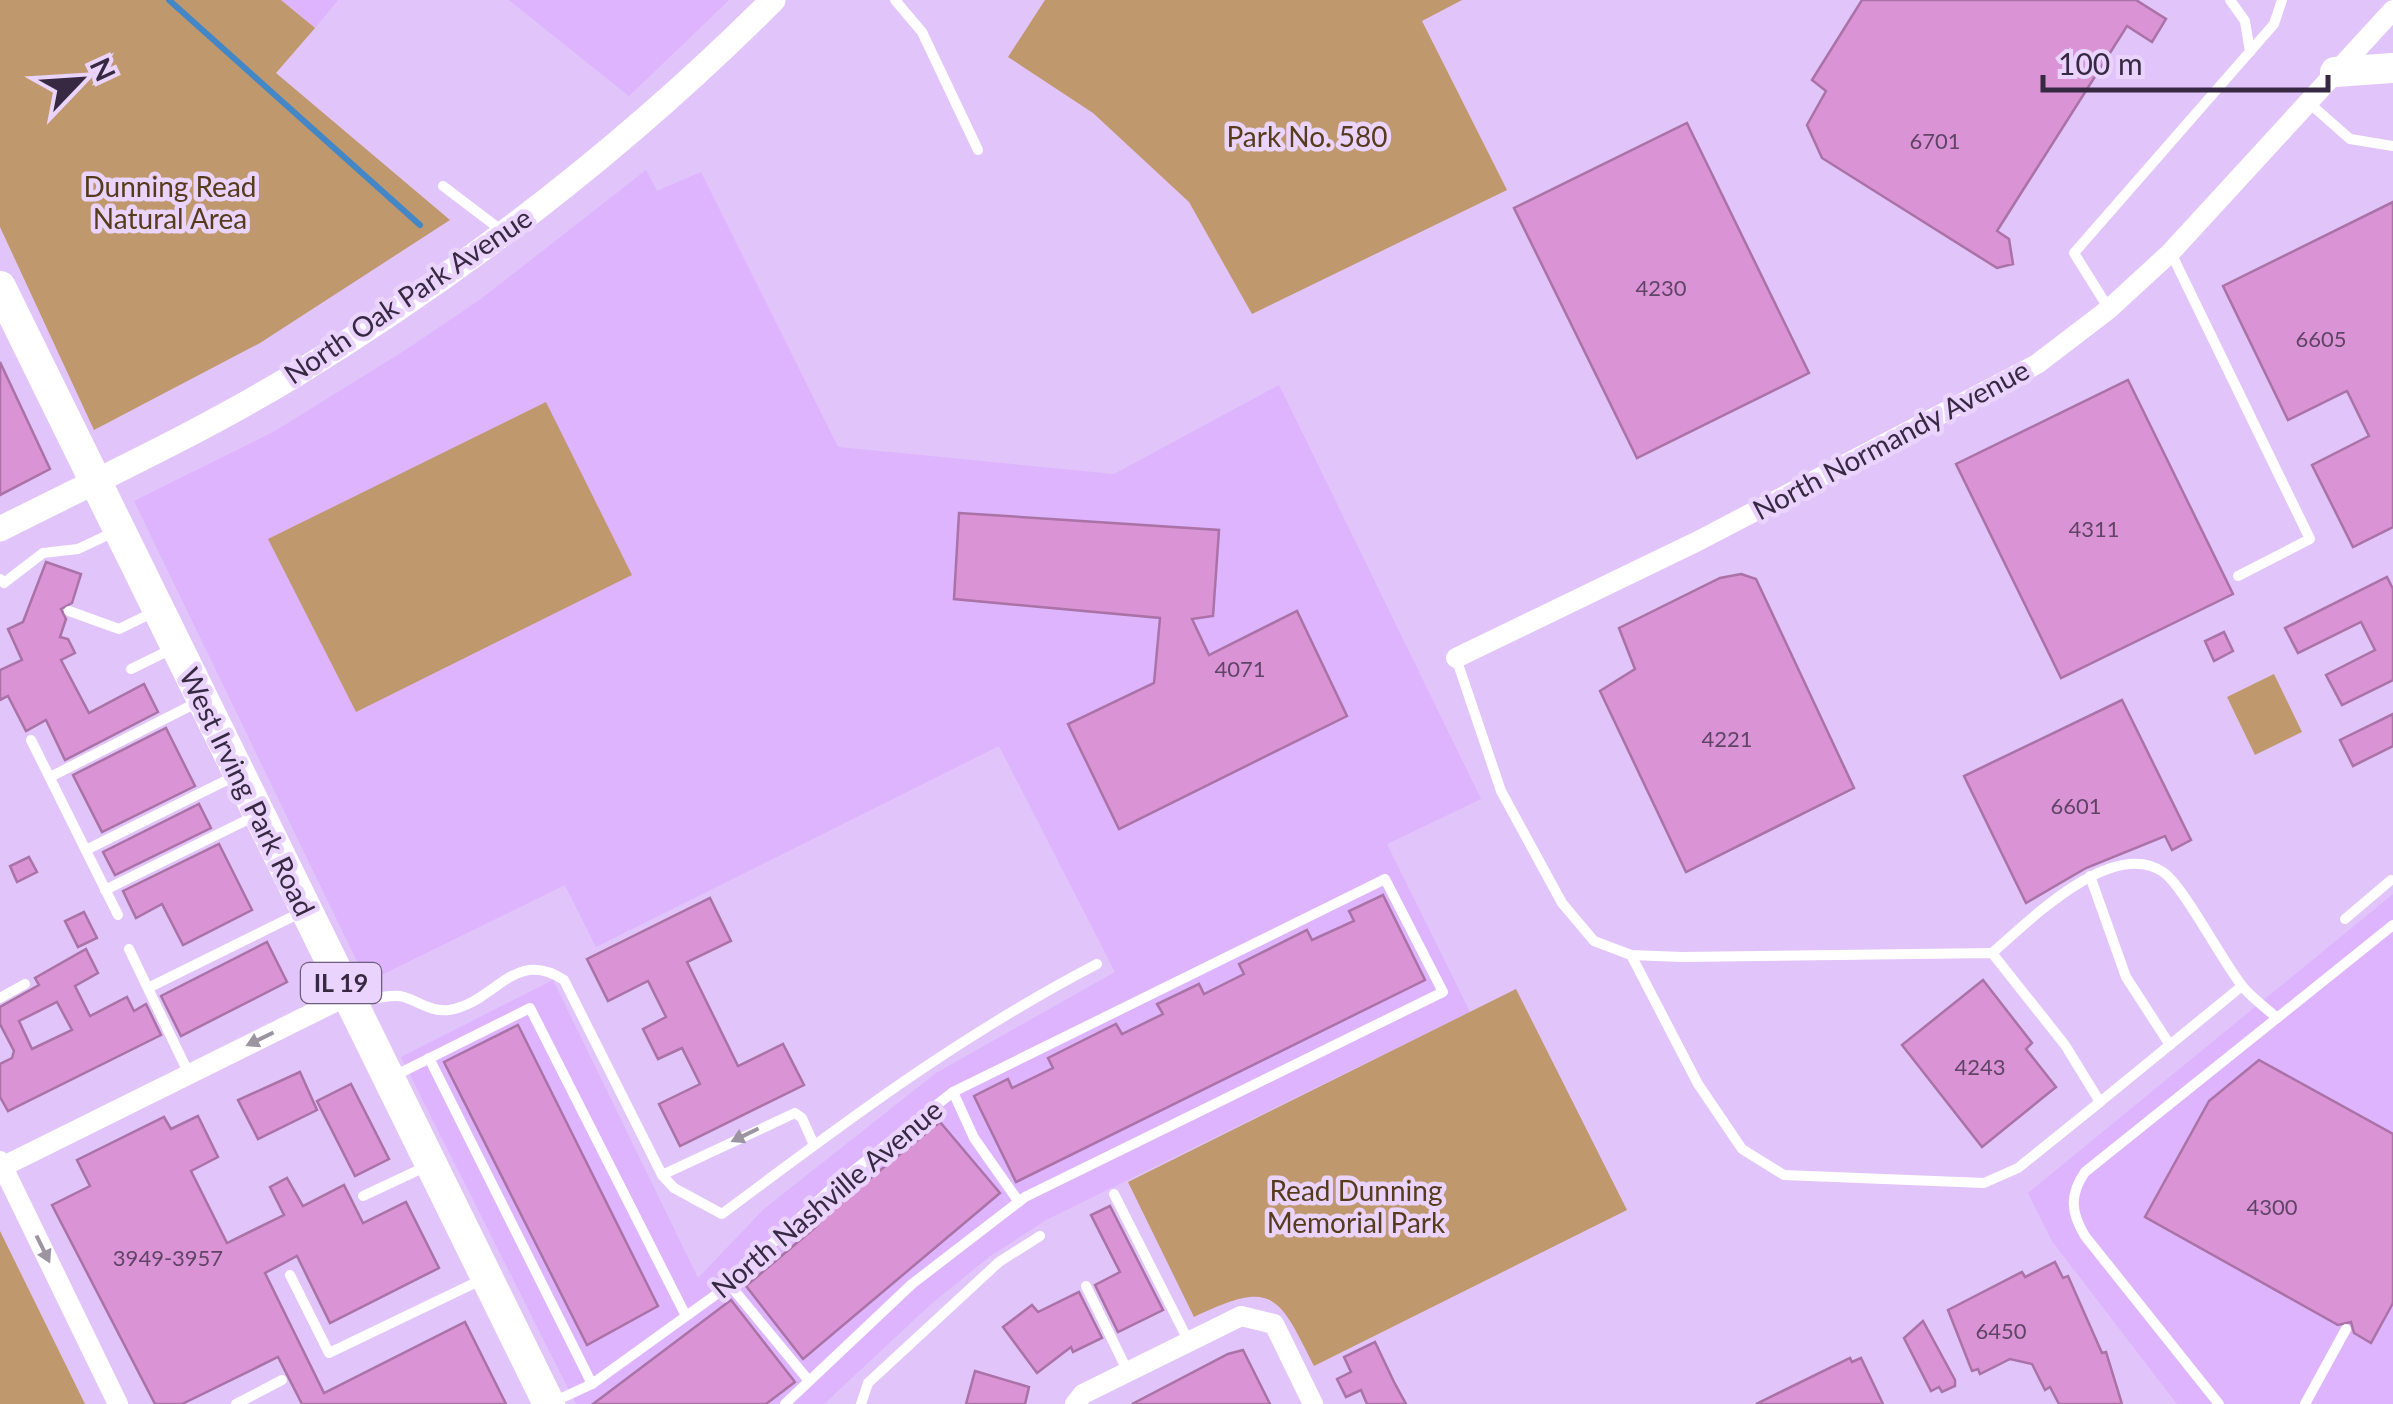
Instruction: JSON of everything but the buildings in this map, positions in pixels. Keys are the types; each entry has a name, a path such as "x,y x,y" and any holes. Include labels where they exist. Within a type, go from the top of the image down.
{"main road":[{"path":"2335,72 2393,68"},
{"name":"West Irving Park Road","path":"0,287 549,1404"}],"street":[{"name":"North Oak Park Avenue","path":"0,529 291,378 506,234 685,88 773,0"},
{"name":"North Normandy Avenue","path":"1456,658 1941,418 2037,364 2109,309 2170,252 2393,10"},
{"path":"118,1404 1,1165 349,1000"},
{"path":"1075,1404 1083,1394 1240,1316 1274,1324 1313,1404"}],"lane":[{"path":"895,0 922,32 978,150"},
{"path":"2230,0 2245,21 2250,52"},
{"path":"2109,309 2074,253 2274,24 2282,0"},
{"path":"2308,102 2350,139 2393,146"},
{"path":"443,186 506,234"},
{"path":"2170,252 2310,539 2238,576"},
{"path":"0,579 4,583 43,554 78,549 117,530"},
{"path":"69,611 119,629 156,610"},
{"path":"132,670 175,648"},
{"path":"1456,658 1501,791 1562,903 1594,941 1632,955 1992,953 2054,899 2090,876 2136,861 2165,872 2242,986 2277,1018"},
{"path":"50,777 201,700"},
{"path":"32,740 118,916"},
{"path":"86,850 238,774"},
{"path":"105,890 258,815"},
{"path":"2090,876 2126,977 2170,1045"},
{"name":"North Nashville Avenue","path":"549,1404 592,1384 729,1284 833,1187 953,1092 1385,879 1443,992 1019,1202"},
{"path":"2345,919 2391,880"},
{"path":"148,988 305,910"},
{"path":"2218,1404 2085,1236 2074,1217 2072,1199 2085,1172 2393,925"},
{"path":"129,948 189,1074"},
{"path":"1992,953 2065,1045 2100,1102"},
{"path":"1632,955 1698,1084 1742,1149 1784,1175 1984,1183 2018,1168 2242,986"},
{"path":"349,1000 402,996 422,1007 451,1010 526,970 545,967 564,980 662,1176 674,1188 722,1214 971,1033 1098,964"},
{"path":"0,998 25,984"},
{"path":"388,1079 530,1008 686,1316"},
{"path":"429,1058 592,1384"},
{"path":"784,1404 912,1284 1019,1202 974,1138 953,1092"},
{"path":"662,1176 794,1113 802,1118 814,1145"},
{"path":"363,1196 430,1164"},
{"path":"1114,1194 1189,1342"},
{"path":"861,1404 868,1383 999,1262 1040,1236"},
{"path":"290,1275 329,1352 486,1278"},
{"path":"729,1284 809,1381"},
{"path":"1086,1286 1128,1372"},
{"path":"2306,1404 2346,1329"},
{"path":"236,1404 282,1380"}],"shaded area":[{"path":"281,0 338,0 315,28"},
{"path":"509,0 729,0 629,96"},
{"path":"646,170 657,191 701,172 838,447 1114,474 1279,385 1481,799 1387,844 1470,1012 1046,1220 989,1257 931,1304 824,1404 576,1404 401,1057 553,980 698,1278 764,1209 936,1073 1115,972 999,746 596,947 565,885 367,982 134,501 275,431 404,351 481,299"},
{"path":"2393,894 2393,1404 2177,1404 2052,1241 2028,1193"}],"green space":[{"name":"Dunning Read Natural Area","path":"0,0 281,0 315,28 276,73 450,220 260,343 94,430 0,227"},
{"name":"Park No. 580","path":"1045,0 1462,0 1422,21 1507,190 1252,314 1189,202 1093,113 1008,57"},
{"path":"546,402 632,575 356,712 268,539"},
{"path":"2274,674 2302,732 2255,755 2227,697"},
{"name":"Read Dunning Memorial Park","path":"1516,989 1627,1210 1314,1366 1291,1323 1270,1300 1241,1298 1194,1317 1128,1182"},
{"path":"0,1231 85,1404 0,1404"}],"waterway":[{"path":"169,0 420,225"}]}
